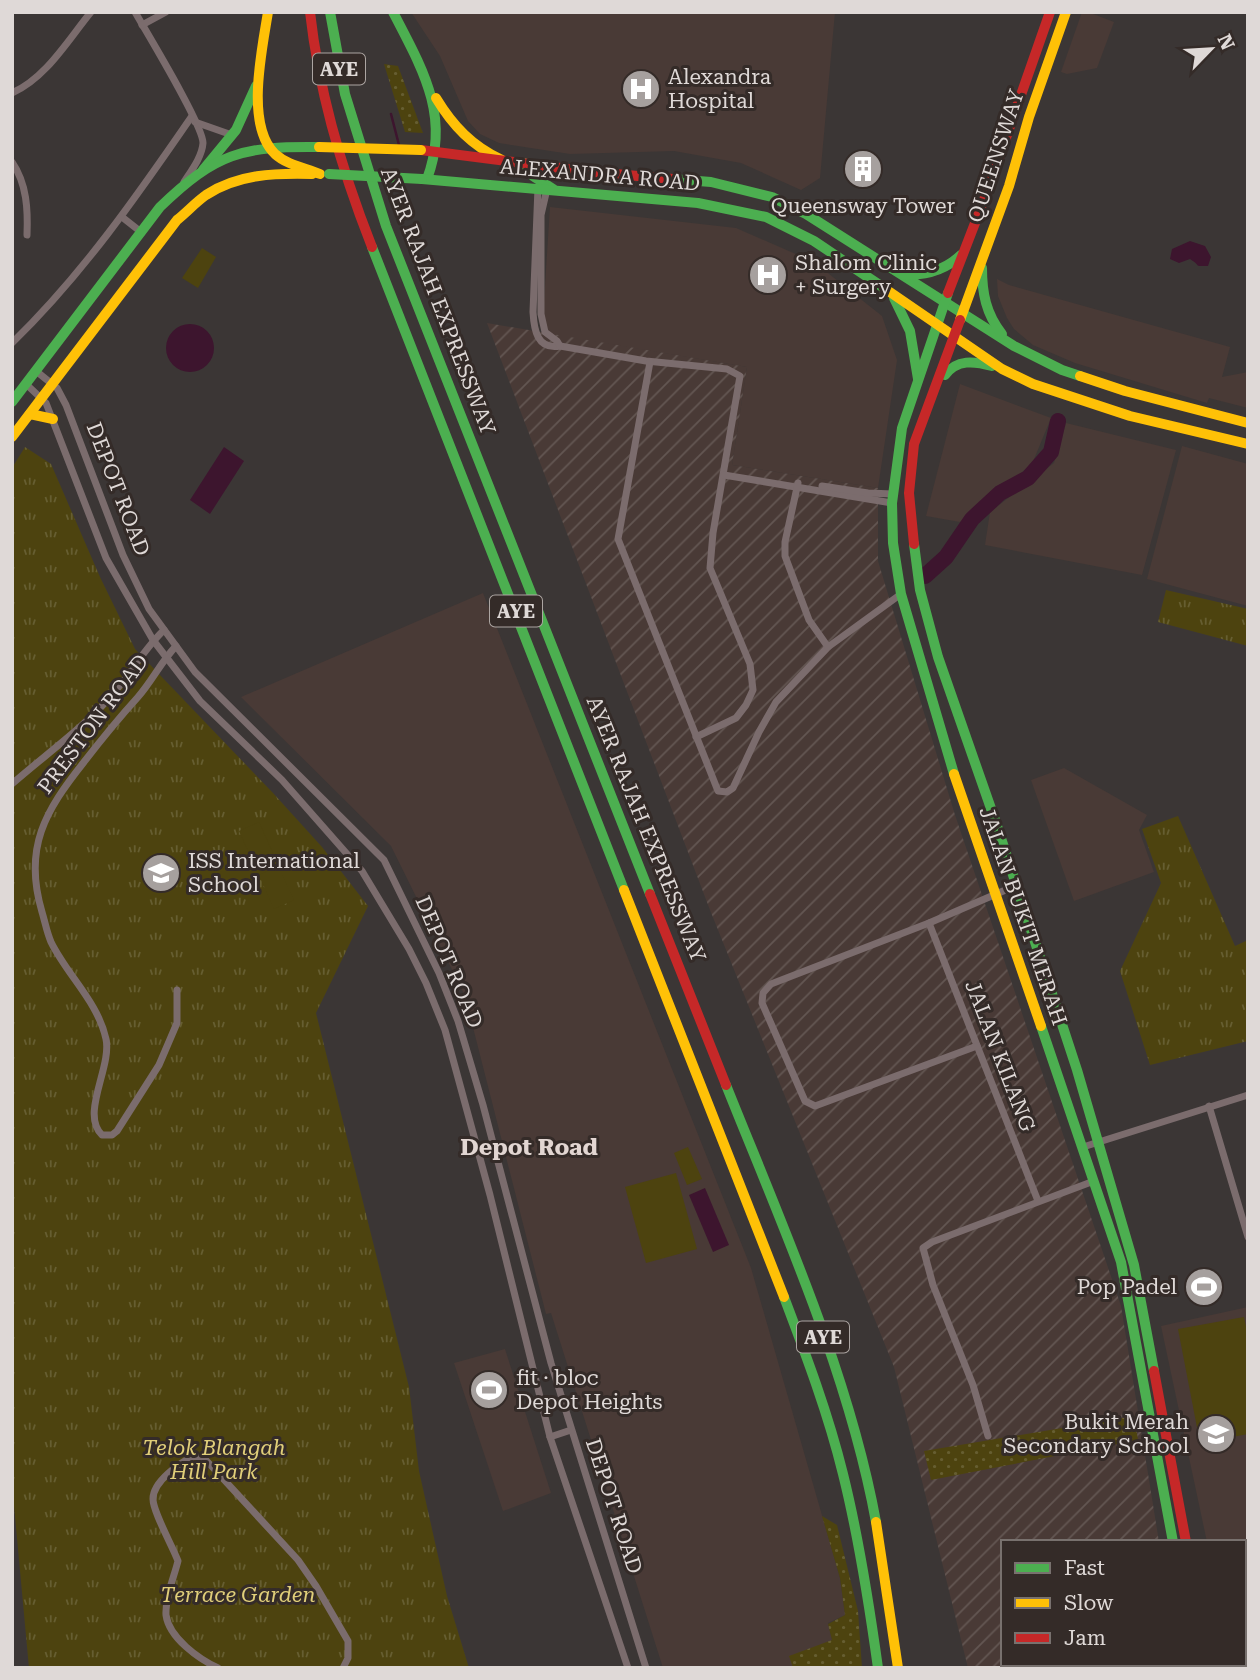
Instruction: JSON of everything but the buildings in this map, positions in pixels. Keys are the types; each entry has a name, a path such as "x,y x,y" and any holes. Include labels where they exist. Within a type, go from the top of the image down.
{"main road":[{"path":"268,12 259,78 261,133 268,147 278,157 324,174"},
{"name":"AYER RAJAH EXPRESSWAY","path":"310,12 315,55 330,125 366,231 813,1372 843,1473 864,1572 878,1668"},
{"name":"AYER RAJAH EXPRESSWAY","path":"330,12 334,51 352,125 386,226 797,1264 833,1363 864,1467 885,1569 898,1668"},
{"path":"393,12 425,83 437,121 437,152 424,179"},
{"name":"QUEENSWAY","path":"944,303 1050,12"},
{"name":"QUEENSWAY","path":"963,312 1009,186 1029,117 1066,12"},
{"path":"203,170 232,135 251,100 259,78"},
{"path":"425,83 463,137 483,152 502,160"},
{"name":"ALEXANDRA ROAD","path":"12,402 160,207 184,183 203,170 238,154 268,147 319,147 421,150 592,172 711,182 772,197 806,215 1014,346 1062,370 1125,391 1248,423"},
{"path":"524,163 546,189"},
{"name":"ALEXANDRA ROAD","path":"12,437 177,220 207,193 242,178 274,173 424,179 698,202 766,217 814,242 1002,369 1063,395 1130,416 1248,444"},
{"path":"896,273 915,276 933,272 952,264 965,250"},
{"path":"982,261 982,285 987,309 997,328 1014,346"},
{"path":"893,296 910,331 918,386"},
{"name":"JALAN BUKIT MERAH","path":"944,303 902,428 893,498 893,543 901,594 927,689 1121,1262 1173,1540"},
{"name":"JALAN BUKIT MERAH","path":"963,312 914,444 909,493 920,590 947,683 1017,885 1098,1141 1141,1296 1186,1540"},
{"path":"934,393 950,366 963,362 1002,369"},
{"path":"1062,370 1054,381 1063,395"},
{"path":"30,414 53,419"},
{"path":"927,689 947,683"},
{"path":"1031,998 1044,989 1044,968"}],"street":[{"path":"12,93 37,77 91,12"},
{"path":"135,12 203,139 202,147 184,183"},
{"path":"142,25 166,12"},
{"path":"193,119 232,135"},
{"path":"12,343 44,312 122,217 193,119"},
{"path":"12,162 17,169 28,206 27,235"},
{"path":"546,189 534,329 540,341 552,348 560,346 650,362 727,369 740,376 713,533 710,568 750,664 753,690 736,718 696,737"},
{"path":"122,217 141,232"},
{"path":"650,362 618,539 718,791 730,790 776,702 828,647 901,594"},
{"name":"DEPOT ROAD","path":"37,371 57,388 66,405 122,555 149,609 195,672 384,860 439,973 458,1021 551,1363 646,1668"},
{"name":"DEPOT ROAD","path":"26,384 41,399 53,419 106,558 153,640 200,701 282,780 362,872 409,949 426,983 445,1030 551,1437 628,1668"},
{"path":"725,473 893,498"},
{"path":"797,485 785,541 785,556 809,620 828,647"},
{"path":"12,784 117,690 153,640 164,630"},
{"name":"PRESTON ROAD","path":"176,646 56,797 41,827 34,861 38,899 51,941 84,992 106,1037 108,1058 97,1093 94,1121 103,1135 112,1135 117,1131 159,1065 177,1023 177,990"},
{"path":"978,1046 814,1107 805,1101 795,1079 762,1003 763,993 771,984 929,923 1017,885"},
{"name":"JALAN KILANG","path":"929,923 1038,1201"},
{"path":"1083,1147 1248,1095"},
{"path":"1209,1106 1248,1237"},
{"path":"988,1436 973,1385 933,1285 922,1248 1094,1181"},
{"path":"551,1437 571,1430"},
{"path":"218,1668 201,1661 174,1633 166,1615 178,1561 156,1513 153,1499 155,1489 163,1479 194,1455 204,1458 218,1472 298,1560 348,1642 348,1658 342,1668"}],"shaded area":[{"name":"Alexandra Hospital","path":"411,12 835,12 820,178 801,190 741,163 674,151 570,154 499,143 480,134 468,121 440,56"},
{"path":"1082,12 1114,22 1097,68 1067,74 1061,72"},
{"path":"550,207 736,228 814,262 882,316 897,360 878,488 732,465 747,367 542,333"},
{"path":"1190,241 1205,246 1211,257 1208,266 1199,266 1190,259 1179,263 1170,259 1172,249"},
{"path":"997,279 1009,285 1230,347 1222,377 1248,372 1248,408 1209,398 1207,403 1075,363 1033,345 1014,329 1007,318 998,296"},
{"path":"487,323 747,367 732,465 878,488 878,561 955,815 1121,1306 1159,1540 1001,1540 1001,1666 1181,1668 968,1668 894,1367 710,910"},
{"path":"190,324 207,331 214,348 207,365 190,372 173,365 166,348 173,331"},
{"path":"960,384 1051,418 1032,464 960,522 926,516"},
{"path":"1066,423 1176,450 1142,575 985,545 990,512 1054,463"},
{"path":"1182,446 1248,464 1248,606 1147,579"},
{"path":"224,447 244,461 210,514 190,500"},
{"path":"483,593 751,1268 840,1578 845,1615 828,1623 832,1640 794,1668 663,1668 551,1313 546,1314 465,996 391,846 241,697"},
{"path":"1064,768 1147,815 1139,830 1154,872 1074,901 1031,780"},
{"path":"705,1188 729,1245 713,1252 689,1195"},
{"name":"Bukit Merah Secondary School","path":"1248,1307 1248,1668 1223,1668 1246,1666 1246,1540 1207,1540 1161,1326"},
{"path":"505,1349 551,1493 503,1511 454,1363"}],"green space":[{"path":"384,64 398,66 423,133 405,132"},
{"path":"202,248 216,257 198,288 182,278"},
{"name":"Telok Blangah Hill Park","path":"25,447 51,464 100,577 135,649 322,847 368,906 316,1013 409,1387 419,1471 447,1596 469,1668 29,1668 12,1484 12,468"},
{"path":"1166,590 1248,609 1248,646 1158,622"},
{"path":"1178,816 1235,946 1248,940 1248,1041 1150,1065 1120,971 1161,883 1142,829"},
{"path":"259,822 277,862 257,871 239,831"},
{"path":"278,866 294,900 274,909 259,875"},
{"path":"688,1147 702,1179 687,1185 674,1153"},
{"path":"676,1173 697,1249 646,1263 625,1187"},
{"path":"1244,1317 1248,1337 1248,1434 1200,1443 1178,1329"},
{"path":"1134,1416 1138,1440 931,1480 924,1451"},
{"path":"822,1516 837,1525 858,1611 862,1668 793,1668 789,1656 832,1640 828,1624 845,1615 840,1578"}],"waterway":[{"path":"391,114 399,145"},
{"path":"925,576 946,557 972,519 1000,493 1028,478 1051,452 1058,421"}],"traffic: fast":[{"path":"330,12 345,94 386,226 650,894"},
{"path":"393,12 430,93 436,134 434,156 427,179"},
{"path":"203,170 236,130 256,86"},
{"path":"12,402 160,207 180,189 215,164 232,156 270,148 319,147"},
{"path":"524,163 533,176 553,189"},
{"path":"329,174 422,179"},
{"path":"422,179 698,203 766,217 814,241 884,288"},
{"path":"673,179 711,182 772,197 806,214 1014,346 1080,376"},
{"path":"372,247 624,890"},
{"path":"902,274 934,271 961,255"},
{"path":"982,268 986,303 1002,334"},
{"path":"948,293 902,428 892,503 893,543 901,594 954,774"},
{"path":"894,298 910,331 918,379"},
{"path":"945,375 960,364 979,363 992,366"},
{"path":"914,544 920,590 938,657 1077,1070 1134,1265 1154,1371"},
{"path":"1041,1026 1121,1262 1173,1540"},
{"path":"726,1085 812,1300 849,1411 876,1522"},
{"path":"784,1297 824,1406 843,1474 863,1571 878,1668"}],"traffic: slow":[{"path":"268,12 258,86 260,125 275,154 291,164 320,174"},
{"path":"960,320 1009,186 1029,117 1066,12"},
{"path":"436,98 464,134 502,160"},
{"path":"319,147 421,150"},
{"path":"12,437 177,220 195,204 218,188 244,179 312,174"},
{"path":"884,288 1002,369 1033,384 1130,416 1248,444"},
{"path":"1080,376 1125,391 1248,423"},
{"path":"30,414 53,419"},
{"path":"954,774 1041,1026"},
{"path":"624,890 784,1297"},
{"path":"876,1522 898,1668"}],"traffic: jam":[{"path":"310,12 319,72 333,131 372,247"},
{"path":"948,293 987,192 1050,12"},
{"path":"421,150 592,172 673,179"},
{"path":"914,544 909,493 914,444 960,320"},
{"path":"650,894 726,1085"},
{"path":"1154,1371 1186,1540"}],"place":[{"name":"Alexandra Hospital","path":"641,89"},
{"name":"Queensway Tower","path":"863,169"},
{"name":"Shalom Clinic + Surgery","path":"768,275"},
{"name":"ISS International School","path":"161,873"},
{"name":"Pop Padel","path":"1204,1287"},
{"name":"fit · bloc Depot Heights","path":"489,1390"},
{"name":"Bukit Merah Secondary School","path":"1216,1434"}],"district":[{"name":"Depot Road","path":"529,1147"}],"park label":[{"name":"Terrace Garden","path":"238,1595"}]}
